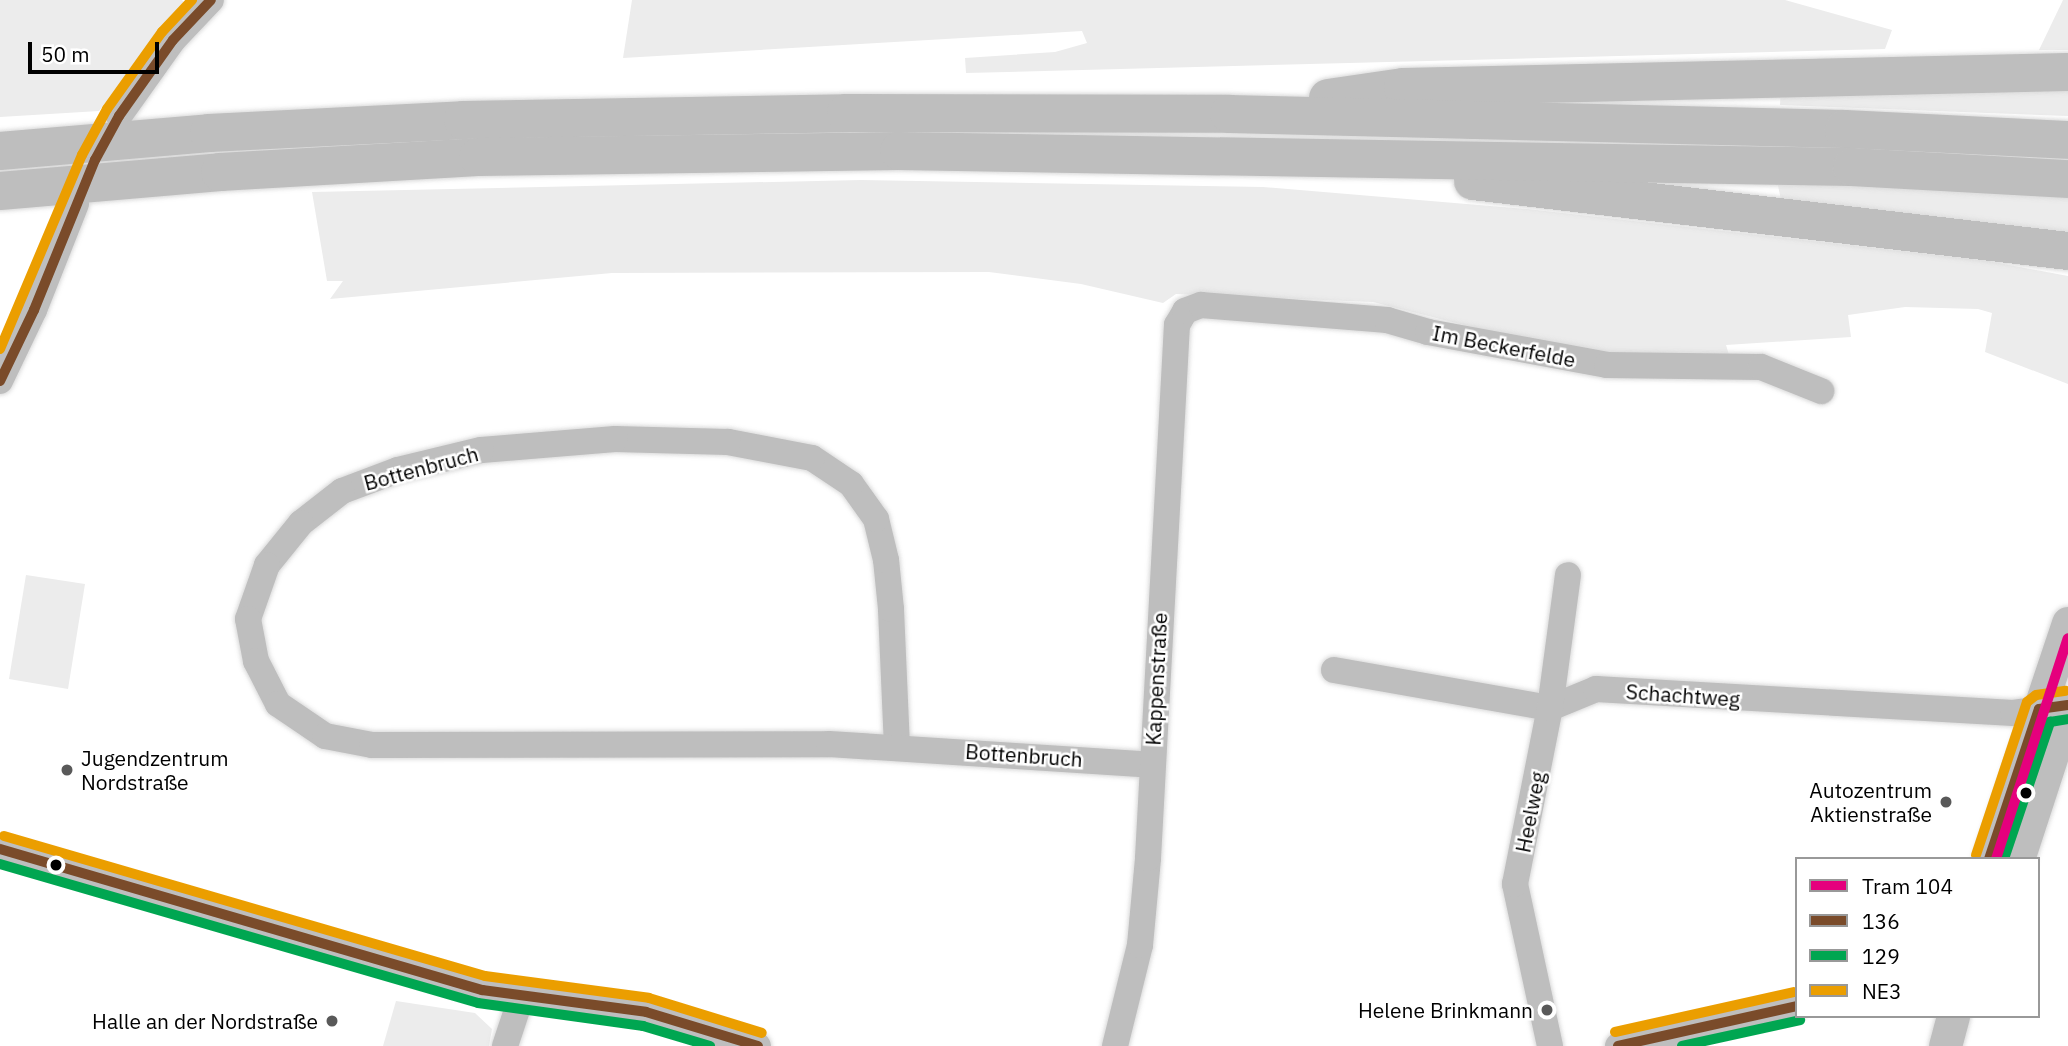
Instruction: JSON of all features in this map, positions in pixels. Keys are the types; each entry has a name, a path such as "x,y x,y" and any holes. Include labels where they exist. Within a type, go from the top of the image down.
{"highway":[{"path":"1229,114 1403,87 2068,72"},
{"path":"0,151 209,133 558,117 1229,114 1844,129 2068,140"},
{"path":"0,191 220,172 478,157 899,151 1852,167 2068,179"},
{"path":"1308,157 1597,198 2068,251"}],"main road":[{"path":"2019,857 2058,707 2068,623"},
{"path":"1990,857 2058,707"},
{"path":"1945,1046 1952,1018"}],"street":[{"path":"119,116 166,48 211,0"},
{"path":"0,381 34,310 76,204"},
{"name":"Im Beckerfelde","path":"1185,310 1201,305 1387,320 1428,332 1607,365 1761,367 1821,391"},
{"name":"Kappenstraße","path":"1115,1046 1140,945 1177,325 1185,310"},
{"name":"Bottenbruch","path":"897,747 891,608 886,560 876,519 851,484 812,458 728,442 615,439 481,450 398,470 342,491 302,523 267,565 248,619 256,661 278,704 325,736 372,745 674,743 897,747 1152,765"},
{"name":"Heelweg","path":"1550,1046 1515,884 1550,708 1568,575"},
{"path":"1334,670 1550,708"},
{"name":"Schachtweg","path":"1550,708 1597,690 1901,709 2013,713 2058,707"},
{"path":"0,849 398,968 482,990 602,1004 697,1036 758,1046"},
{"path":"505,1046 522,995"},
{"path":"1618,1046 1795,1006"}],"shaded area":[{"path":"0,0 182,0 185,4 99,111 0,117"},
{"path":"632,0 1785,0 1892,30 1885,49 966,73 965,58 1055,52 1087,43 1082,31 623,58"},
{"path":"2063,0 2068,0 2068,50 2039,50"},
{"path":"2068,82 2068,116 1780,105 1781,86"},
{"path":"861,180 1263,187 1527,209 1988,261 2068,276 2068,384 1985,352 1992,313 1978,309 1905,307 1848,315 1851,337 1726,345 1730,358 1622,354 1500,334 1373,302 1176,294 1163,303 1081,284 989,272 612,273 330,299 343,281 327,281 312,192"},
{"path":"1777,181 2068,195 2068,236 1783,209"},
{"path":"26,575 85,584 68,689 9,679"},
{"path":"396,1001 475,1013 492,1029 489,1046 383,1046"}],"tram line":[{"name":"104","path":"1997,857 2068,638"}],"transit line":[{"name":"NE3","path":"0,349 82,155 107,109 162,32 192,0"},
{"name":"136","path":"0,381 34,310 95,160 119,116 173,40 211,0"},
{"name":"NE3","path":"1976,855 2027,702 2036,695 2066,691"},
{"name":"136","path":"1990,857 2039,709 2068,705"},
{"name":"129","path":"2005,857 2050,722 2068,719"},
{"name":"NE3","path":"4,836 485,976 649,998 762,1033"},
{"name":"136","path":"0,849 482,990 646,1012 758,1046"},
{"name":"129","path":"0,864 478,1003 643,1026 710,1046"},
{"name":"NE3","path":"1615,1032 1794,992"},
{"name":"136","path":"1618,1046 1795,1006"},
{"name":"129","path":"1682,1046 1800,1020"}],"place":[{"name":"Jugendzentrum Nordstraße","path":"67,770"},
{"name":"Autozentrum Aktienstraße","path":"1946,802"},
{"name":"Helene Brinkmann","path":"1547,1010"},
{"name":"Halle an der Nordstraße","path":"332,1021"}]}
